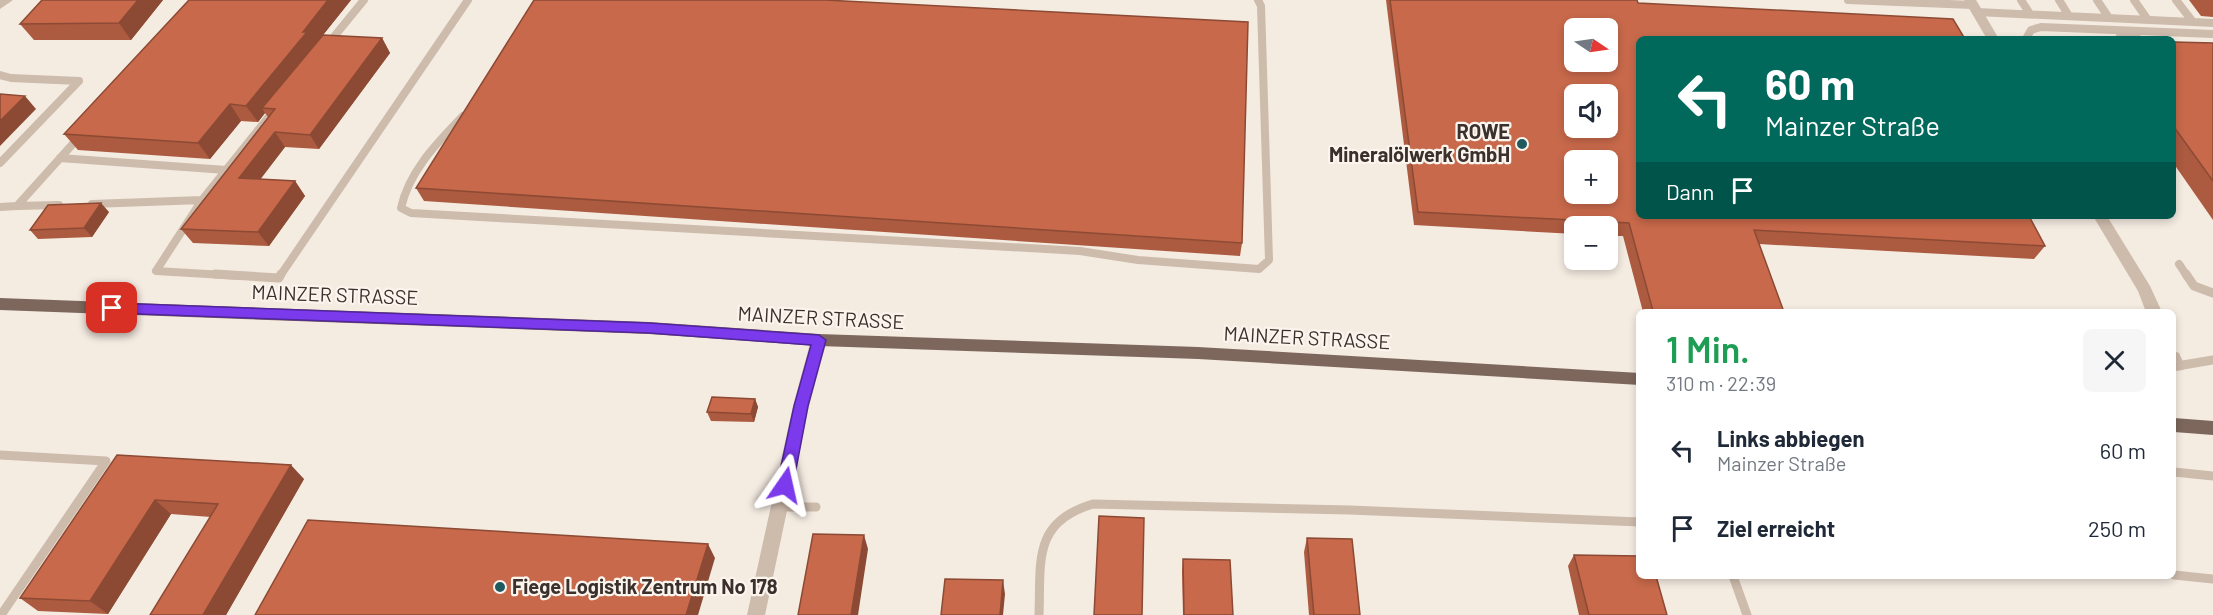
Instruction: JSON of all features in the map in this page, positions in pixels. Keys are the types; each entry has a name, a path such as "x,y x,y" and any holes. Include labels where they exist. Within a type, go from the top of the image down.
{"main road":[{"name":"MAINZER STRASSE","path":"0,304 649,328 819,340 1198,354 1636,379"},
{"path":"2176,425 2213,428"}],"street":[{"path":"0,5 7,0"},
{"path":"1973,6 1991,36"},
{"path":"2102,219 2145,290 2153,309"},
{"path":"756,615 801,406 819,340"}],"lane":[{"path":"320,54 364,0"},
{"path":"284,98 202,200 156,271 279,278 468,0"},
{"path":"467,112 434,146 402,197 401,208 411,213 1080,251 1138,260 1259,269 1269,260 1261,6 1258,0"},
{"path":"1848,0 1973,6 2030,14 2213,23"},
{"path":"2021,0 2030,14"},
{"path":"2059,0 2069,16"},
{"path":"2097,0 2109,18"},
{"path":"2134,0 2148,20"},
{"path":"2176,0 2193,22"},
{"path":"2028,36 2031,30 2041,27 2213,34"},
{"path":"2099,29 2127,36"},
{"path":"0,75 12,78 79,81 0,163"},
{"path":"17,206 84,132"},
{"path":"60,158 226,170"},
{"path":"86,204 202,200"},
{"path":"0,207 63,205"},
{"path":"2179,264 2194,286 2213,292"},
{"path":"2176,361 2213,360"},
{"path":"0,455 106,461 1,615"},
{"path":"2176,472 2213,476"},
{"path":"1039,615 1044,539 1051,525 1077,507 1093,504 1350,510 1636,522"},
{"path":"781,507 816,507"},
{"path":"2176,575 2213,579"},
{"path":"1734,579 1747,615"}],"building":[{"path":"42,0 138,0 119,23 20,24"},
{"path":"189,0 328,0 303,32 307,32 246,106 230,104 198,143 64,134"},
{"path":"534,0 825,0 1248,22 1242,243 416,188"},
{"name":"ROWE Mineralölwerk GmbH","path":"1390,0 1637,0 1638,3 1953,19 1963,36 1636,36 1636,219 2031,219 2045,246 1754,230 1783,309 1652,309 1629,223 1618,222 1618,216 1564,216 1564,220 1418,212"},
{"path":"323,35 382,38 310,135 275,132 239,178 295,181 258,232 181,229 275,109 262,108"},
{"path":"2176,42 2213,43 2213,181 2176,130"},
{"path":"0,94 25,96 0,121"},
{"path":"101,203 84,228 30,230 48,205"},
{"path":"712,397 755,399 751,414 707,412"},
{"path":"117,455 291,465 203,615 150,615 218,504 155,500 90,601 20,598"},
{"path":"1099,516 1144,518 1142,615 1094,615"},
{"name":"Fiege Logistik Zentrum No 178","path":"308,520 708,544 686,615 255,615"},
{"path":"813,534 864,535 851,615 798,615"},
{"path":"1307,538 1352,539 1360,615 1314,615"},
{"path":"1574,555 1636,556 1636,579 1657,579 1667,615 1589,615"},
{"path":"1183,559 1230,560 1233,615 1184,615"},
{"path":"945,579 1003,580 1000,615 941,615"}],"place":[{"name":"ROWE Mineralölwerk GmbH","path":"1522,144"},
{"name":"Fiege Logistik Zentrum No 178","path":"500,587"}],"route":[{"path":"112,308 649,328 819,340 801,406 785,485"}]}
